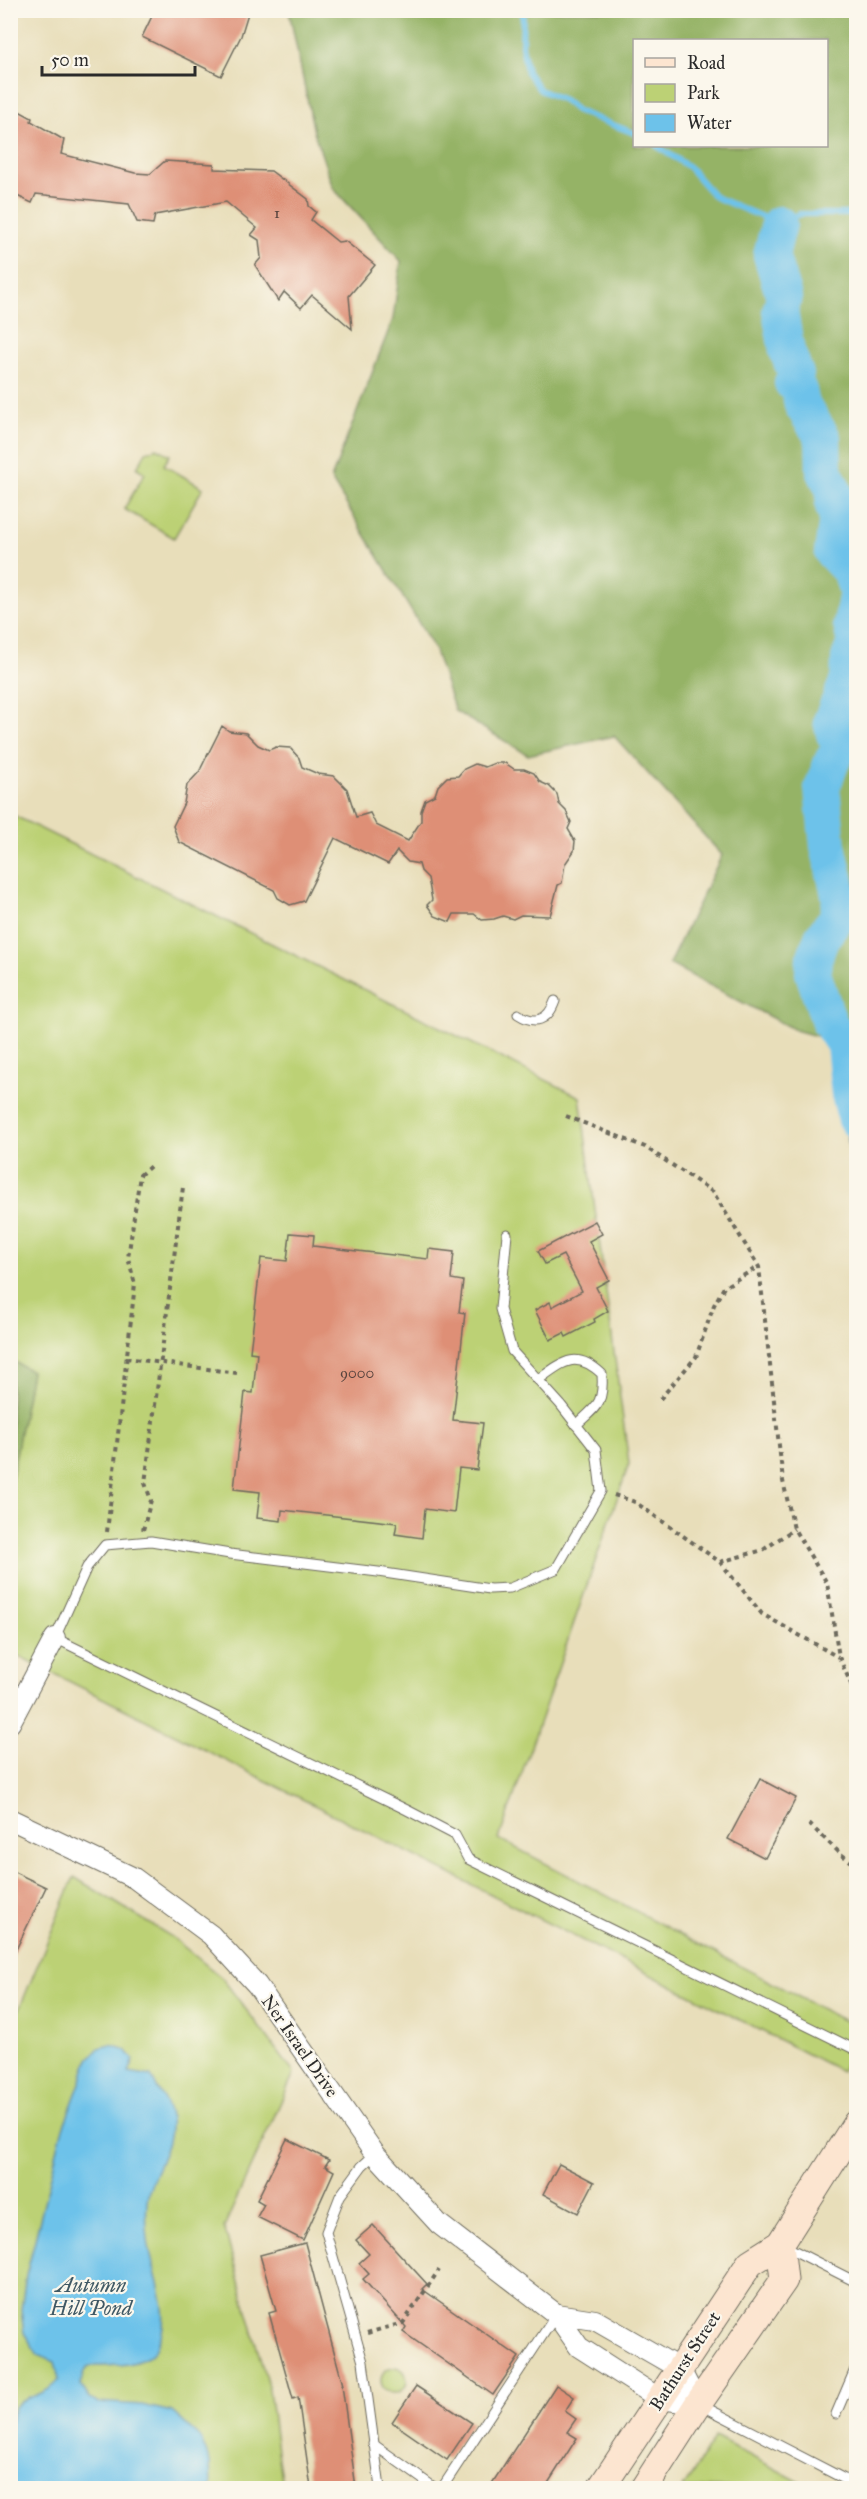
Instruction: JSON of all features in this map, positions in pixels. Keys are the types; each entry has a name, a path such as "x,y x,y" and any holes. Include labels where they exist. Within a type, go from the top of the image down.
{"main road":[{"name":"Bathurst Street","path":"601,2488 750,2263 780,2244 856,2124"},
{"name":"Bathurst Street","path":"644,2488 784,2280 780,2244"}],"street":[{"path":"10,1723 55,1638"},
{"name":"Ner Israel Drive","path":"10,1820 134,1878 211,1935 257,1985 375,2154 439,2224 556,2314 579,2347 660,2399 699,2404"},
{"name":"Ner Israel Drive","path":"556,2314 596,2320 680,2369"},
{"path":"680,2369 699,2404"}],"lane":[{"path":"518,1014 528,1021 541,1020 551,1013 555,1001"},
{"path":"507,1234 500,1309 512,1351 596,1450 601,1491 556,1569 510,1588 490,1589 151,1541 105,1545 87,1567 55,1638 407,1810 455,1835 468,1859 856,2050"},
{"path":"538,1380 560,1364 576,1359 591,1363 602,1374 601,1403 576,1425"},
{"path":"375,2154 362,2166 340,2196 326,2232 363,2362 380,2488"},
{"path":"780,2244 856,2282"},
{"path":"442,2488 556,2314"},
{"path":"836,2415 856,2367"},
{"path":"699,2404 856,2485"},
{"path":"373,2444 435,2488"}],"path":[{"path":"566,1116 645,1148 712,1192 759,1267 783,1481 794,1529 827,1583 839,1657 856,1695"},
{"path":"105,1545 135,1284 128,1258 140,1175 153,1164"},
{"path":"139,1542 151,1500 145,1483 183,1187"},
{"path":"660,1399 696,1358 714,1305 724,1287 759,1267"},
{"path":"126,1358 237,1373"},
{"path":"601,1491 635,1502 720,1562 762,1614 839,1657"},
{"path":"720,1562 763,1550 794,1529"},
{"path":"808,1824 842,1856 856,1865"},
{"path":"356,2335 403,2323 440,2270"}],"green space":[{"path":"289,11 856,11 856,1047 795,1030 669,964 722,855 614,736 528,755 455,711 434,648 331,479 393,319 401,261 333,188 314,132"},
{"path":"157,448 170,455 164,465 203,488 174,538 124,509 145,473 137,468 146,452"},
{"path":"11,814 580,1097 629,1464 499,1839 856,2027 856,2045 841,2071 11,1652 11,1482 31,1371 11,1360"},
{"path":"11,1360 31,1371 11,1482"},
{"path":"74,1877 172,1937 222,1978 294,2073 224,2227 269,2390 282,2488 11,2488 11,2029"},
{"path":"394,2367 403,2371 407,2380 403,2389 394,2393 385,2389 381,2380 385,2371"},
{"path":"715,2437 811,2488 683,2488"}],"water":[{"path":"842,1061 854,1067 851,1079 856,1106 856,1210 845,1113 837,1086 837,1067"},
{"name":"Autumn Hill Pond","path":"111,2045 126,2050 134,2060 129,2072 151,2076 165,2101 170,2117 169,2137 149,2191 146,2209 148,2240 161,2296 163,2325 161,2338 149,2356 133,2363 89,2366 84,2371 81,2385 89,2398 98,2402 142,2405 172,2412 200,2437 210,2462 211,2488 11,2488 9,2442 15,2408 19,2403 50,2388 59,2380 55,2362 38,2355 24,2333 21,2310 26,2276 62,2131 89,2059 99,2048"}],"building":[{"path":"155,10 249,10 241,36 221,76 142,37"},
{"path":"10,106 64,140 61,154 135,173 150,174 165,161 214,164 214,169 271,171 308,199 309,206 316,212 311,220 338,242 345,241 375,265 349,296 352,329 312,295 301,308 284,292 278,301 255,265 261,258 259,240 251,235 257,228 226,202 155,215 153,224 137,222 129,204 36,194 32,203 17,196 14,168 10,167"},
{"path":"222,726 229,731 246,733 258,745 269,750 276,747 290,748 299,758 302,767 318,774 334,776 347,789 356,817 370,813 376,825 408,841 421,821 421,811 425,800 435,795 438,786 447,777 458,776 464,769 475,764 485,767 495,763 505,763 514,769 524,769 534,773 540,782 549,786 557,794 559,804 566,811 571,822 568,829 575,841 574,851 565,864 562,883 558,885 550,916 521,915 513,919 503,916 482,920 474,914 454,914 450,922 435,916 427,905 432,900 428,878 421,871 419,864 408,862 397,851 388,864 335,838 304,901 290,905 278,898 274,890 179,842 173,826 184,803 187,785 199,772"},
{"path":"595,1221 602,1234 589,1241 609,1280 596,1287 608,1311 594,1319 595,1322 566,1337 564,1333 550,1340 535,1310 550,1302 552,1307 582,1291 563,1255 545,1264 538,1251"},
{"path":"290,1233 314,1235 313,1246 428,1259 429,1249 454,1252 451,1279 463,1281 459,1312 465,1313 453,1420 483,1423 477,1470 459,1468 454,1513 425,1509 422,1538 395,1534 397,1523 282,1510 281,1521 257,1518 260,1492 234,1489 245,1392 253,1393 257,1353 250,1352 261,1258 287,1261"},
{"path":"760,1779 796,1798 765,1858 728,1839"},
{"path":"10,1870 46,1887 10,1962"},
{"path":"287,2139 329,2160 325,2166 334,2171 303,2240 257,2217 264,2204 257,2200"},
{"path":"559,2164 594,2182 578,2213 543,2194"},
{"path":"373,2225 427,2284 422,2289 519,2357 493,2395 403,2332 406,2327 363,2279 369,2274 359,2263 369,2254 356,2240"},
{"path":"305,2243 343,2385 356,2488 311,2488 298,2397 293,2399 269,2313 276,2311 260,2255"},
{"path":"556,2385 574,2397 565,2411 576,2419 567,2432 577,2438 545,2488 489,2488"},
{"path":"416,2386 472,2423 447,2460 392,2422"}],"waterway":[{"path":"523,10 522,46 527,72 540,90 564,100 577,111 633,133"},
{"path":"659,147 689,167 715,197 779,224 799,214 856,214"},
{"path":"779,224 771,255 784,297 780,311 787,351 796,374 792,383 799,390 802,405 823,438 824,470 835,493 833,506 837,518 832,552 850,571 856,589"},
{"path":"856,597 851,624 855,643 849,658 848,680 831,721 834,734 844,742 832,761 822,788 828,846 840,899 837,918 822,937 814,959 813,973 829,1022 844,1045 849,1094 856,1120"}]}
